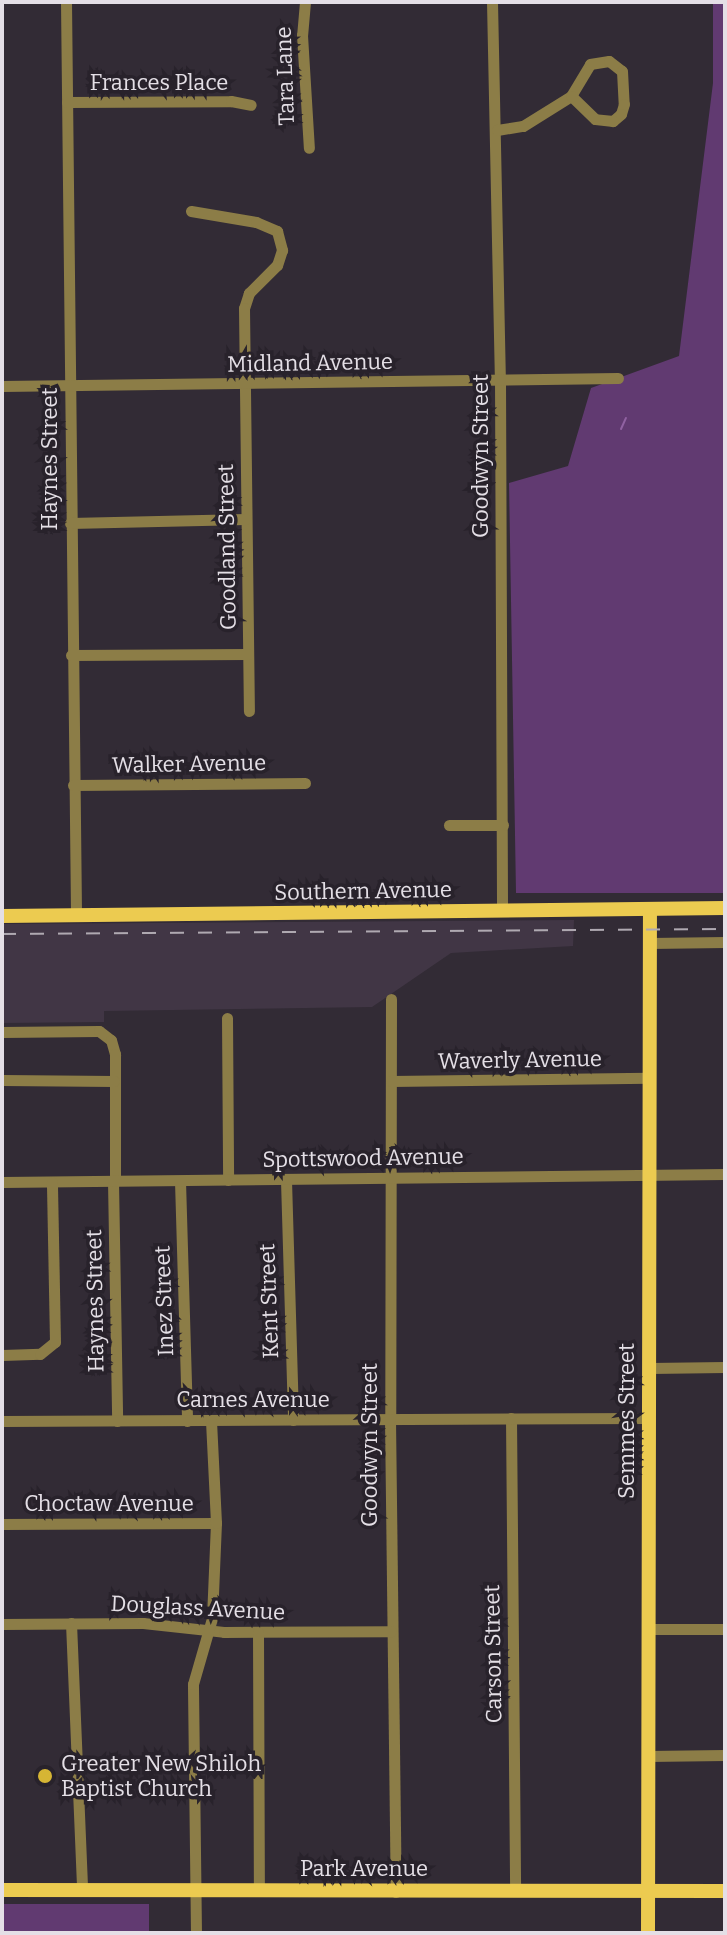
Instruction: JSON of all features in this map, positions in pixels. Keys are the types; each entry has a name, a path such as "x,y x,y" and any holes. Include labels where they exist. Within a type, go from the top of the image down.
{"main road":[{"name":"Southern Avenue","path":"2,916 725,908"},
{"name":"Semmes Street","path":"648,1933 650,910"},
{"name":"Park Avenue","path":"2,1890 725,1891"}],"street":[{"name":"Haynes Street","path":"66,2 76,916"},
{"name":"Tara Lane","path":"305,2 302,35 309,148"},
{"name":"Goodwyn Street","path":"492,2 500,381 502,911"},
{"path":"497,130 523,126 571,96 590,64 609,61 622,71 624,104 621,114 613,121 595,119 571,96"},
{"name":"Frances Place","path":"67,102 231,101 251,105"},
{"name":"Goodland Street","path":"191,211 256,222 277,231 282,250 277,265 249,293 244,308 249,711"},
{"name":"Midland Avenue","path":"2,386 618,378"},
{"path":"70,523 246,519"},
{"path":"71,655 248,654"},
{"name":"Walker Avenue","path":"73,785 305,783"},
{"path":"449,825 503,825"},
{"path":"650,943 725,942"},
{"name":"Goodwyn Street","path":"391,999 391,1631 396,1892"},
{"path":"227,1018 228,1180"},
{"name":"Haynes Street","path":"2,1032 99,1031 111,1040 115,1054 117,1421"},
{"name":"Waverly Avenue","path":"391,1081 649,1078"},
{"path":"2,1080 114,1081"},
{"name":"Spottswood Avenue","path":"2,1182 725,1174"},
{"name":"Kent Street","path":"286,1180 293,1420"},
{"name":"Inez Street","path":"180,1181 187,1421"},
{"path":"2,1355 40,1354 52,1347 56,1337 52,1182"},
{"path":"650,1368 725,1367"},
{"name":"Carson Street","path":"511,1418 515,1889"},
{"name":"Carnes Avenue","path":"2,1421 648,1418"},
{"path":"196,1933 193,1684 212,1618 216,1523 211,1420"},
{"name":"Choctaw Avenue","path":"2,1524 216,1523"},
{"path":"71,1623 82,1890"},
{"name":"Douglass Avenue","path":"2,1624 158,1624 209,1632 391,1631"},
{"path":"649,1629 725,1629"},
{"path":"258,1632 259,1890"},
{"path":"648,1756 725,1755"}],"shaded area":[{"path":"713,2 725,2 725,893 516,893 509,483 568,466 591,388 679,356 713,83"},
{"path":"574,920 573,946 451,953 372,1007 104,1011 104,1022 2,1023 2,924"},
{"path":"2,1904 149,1904 149,1933 2,1933"}],"waterway":[{"path":"621,429 626,418"}],"railway":[{"path":"2,934 725,929"}],"place":[{"name":"Greater New Shiloh Baptist Church","path":"45,1776"}]}
